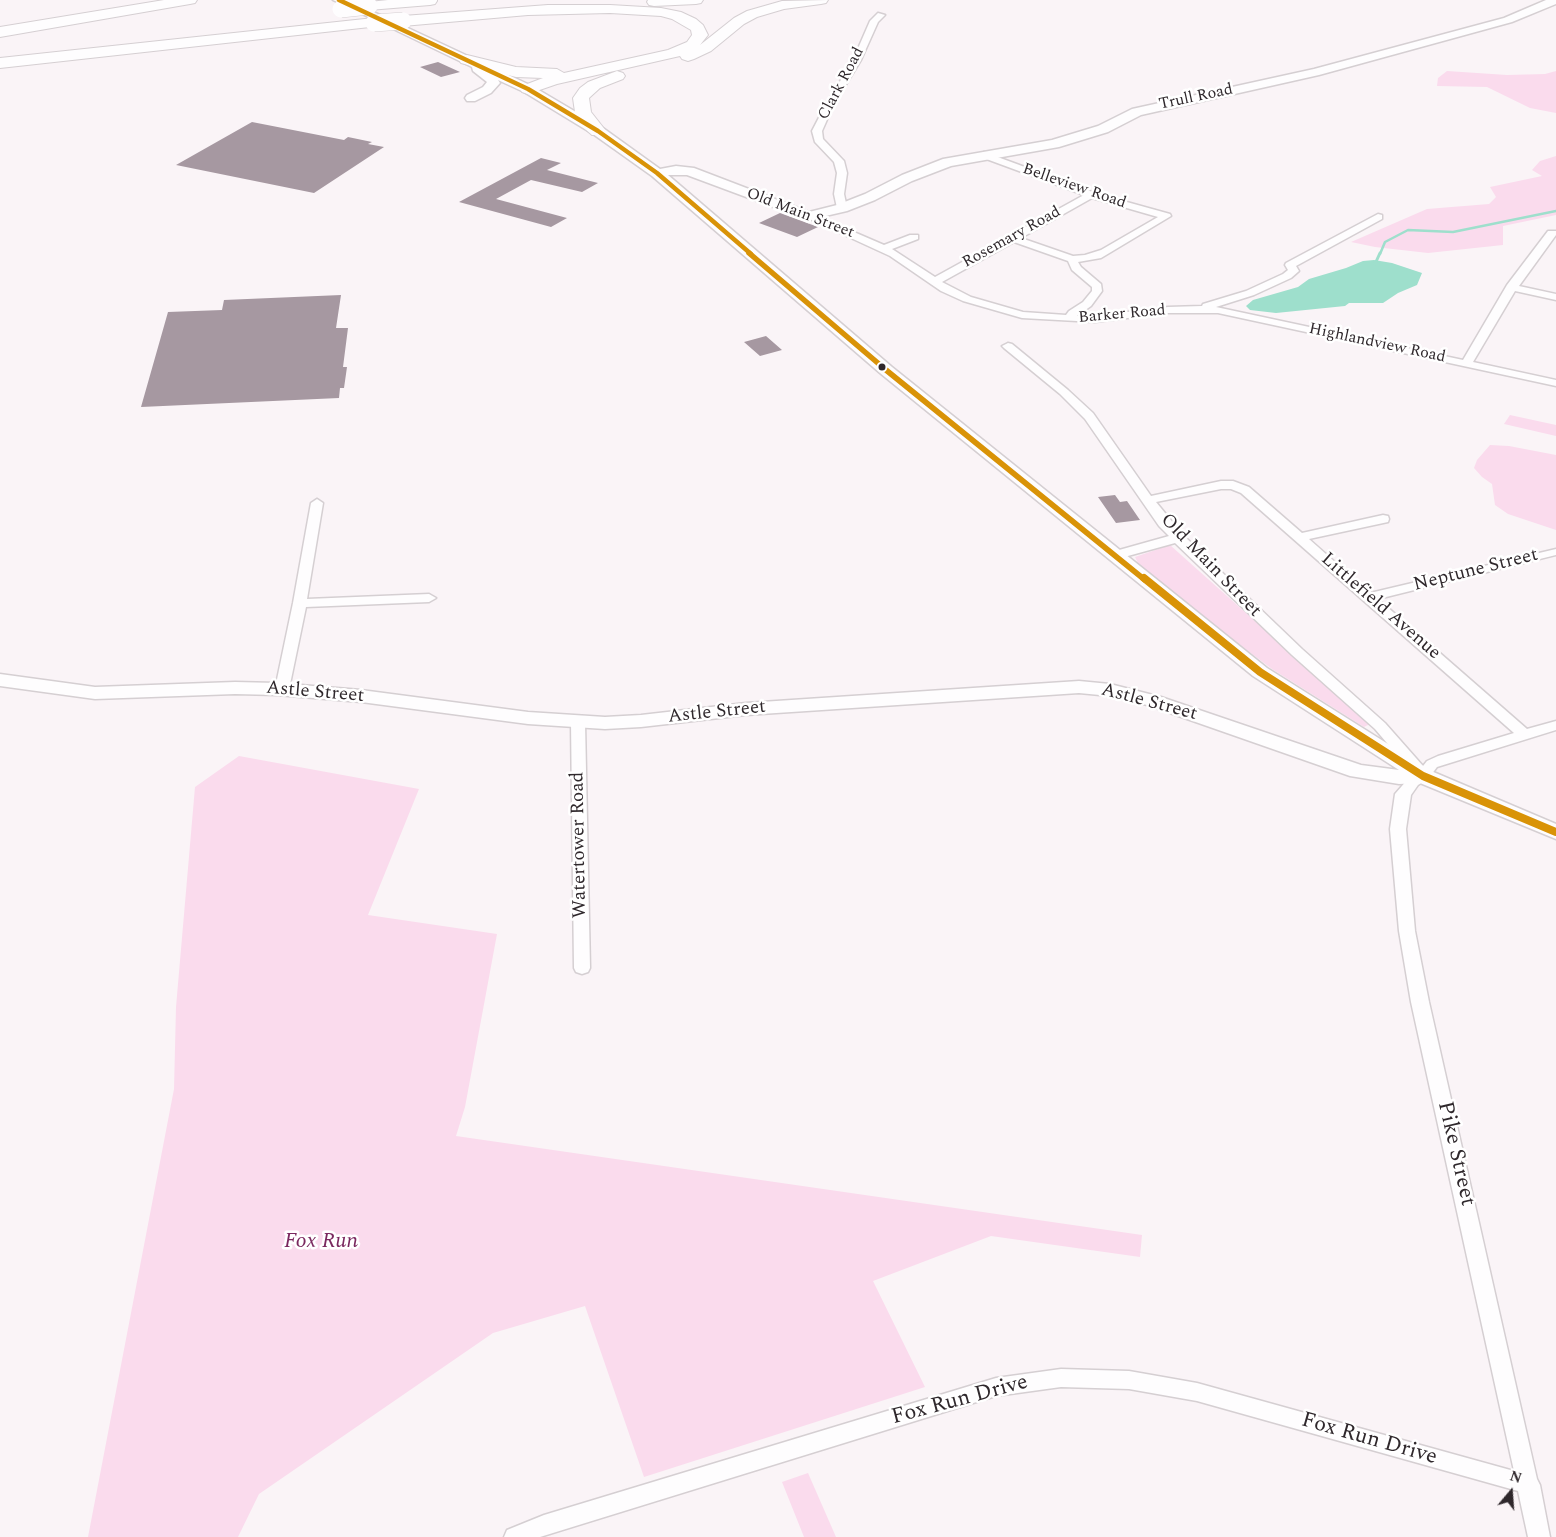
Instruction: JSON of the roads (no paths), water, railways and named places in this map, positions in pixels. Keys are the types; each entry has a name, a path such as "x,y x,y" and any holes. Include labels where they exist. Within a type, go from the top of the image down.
{"highway":[{"path":"157,6 181,0"},
{"path":"0,32 190,0"},
{"path":"324,10 340,4 369,6 442,0"},
{"path":"0,63 203,40 403,21 696,0"},
{"path":"598,130 590,124 583,112 581,100 583,94 596,84 700,52 738,21 758,12 782,5 821,0"},
{"path":"528,89 553,80 679,52 695,42 700,35 699,30 693,24 681,17 647,10 610,8 530,11"},
{"path":"0,44 52,38"},
{"path":"467,60 516,72 546,74 610,67"},
{"path":"528,89 559,86 637,70"}],"street":[{"name":"Trull Road","path":"808,216 842,208 870,197 934,166 1054,144 1103,128 1137,112 1315,72 1395,51 1515,18 1556,0"},
{"path":"340,4 528,89 598,130 657,174 971,440 1117,555 1260,672 1423,776 1556,832"},
{"name":"Clark Road","path":"842,208 839,194 842,173 839,160 818,140 817,132 829,106 857,60 874,21 881,15"},
{"path":"467,60 491,78 494,83 487,90 471,98"},
{"name":"Belleview Road","path":"984,156 1091,195 1166,216 1097,256 1072,258"},
{"name":"Old Main Street","path":"657,174 676,170 695,173 837,227 883,249 920,271 934,282"},
{"name":"Rosemary Road","path":"934,282 1091,195"},
{"path":"837,227 842,216 842,208"},
{"path":"1198,309 1250,293 1287,276 1294,271 1290,265 1378,217"},
{"path":"1467,363 1511,288 1534,254 1552,233"},
{"path":"883,249 914,238"},
{"path":"1012,238 1072,258 1076,268 1097,286 1097,292 1087,304 1069,319"},
{"name":"Barker Road","path":"934,282 967,299 1022,315 1069,319 1103,318 1198,309"},
{"path":"1511,288 1556,297"},
{"name":"Highlandview Road","path":"1198,309 1235,314 1556,383"},
{"name":"Old Main Street","path":"1008,346 1064,392 1089,416 1164,523 1178,538 1297,652 1380,726 1408,756 1423,776"},
{"name":"Littlefield Avenue","path":"1149,500 1221,485 1233,486 1244,490 1524,734"},
{"path":"282,690 300,603 317,503"},
{"path":"1300,537 1383,519"},
{"path":"1117,555 1178,538"},
{"name":"Neptune Street","path":"1369,598 1554,552"},
{"path":"300,603 429,598"},
{"name":"Astle Street","path":"0,680 69,691 95,693 227,688 282,690 361,696 528,718 578,722 632,722 755,708 1079,687 1110,690 1154,701 1358,771 1399,777 1423,776"},
{"name":"Watertower Road","path":"578,722 582,968"},
{"name":"Pike Street","path":"1539,1537 1529,1485 1420,1002 1407,931 1399,841 1399,817 1400,805 1407,788 1423,776 1432,764 1556,725"},
{"name":"Fox Run Drive","path":"514,1537 544,1525 996,1387 1061,1378 1129,1380 1197,1392 1529,1485"}],"waterway":[{"path":"1380,254 1385,242 1408,230 1453,232 1556,211"},
{"path":"1375,264 1380,253"}],"park label":[{"name":"Fox Run","path":"321,1243"}]}
